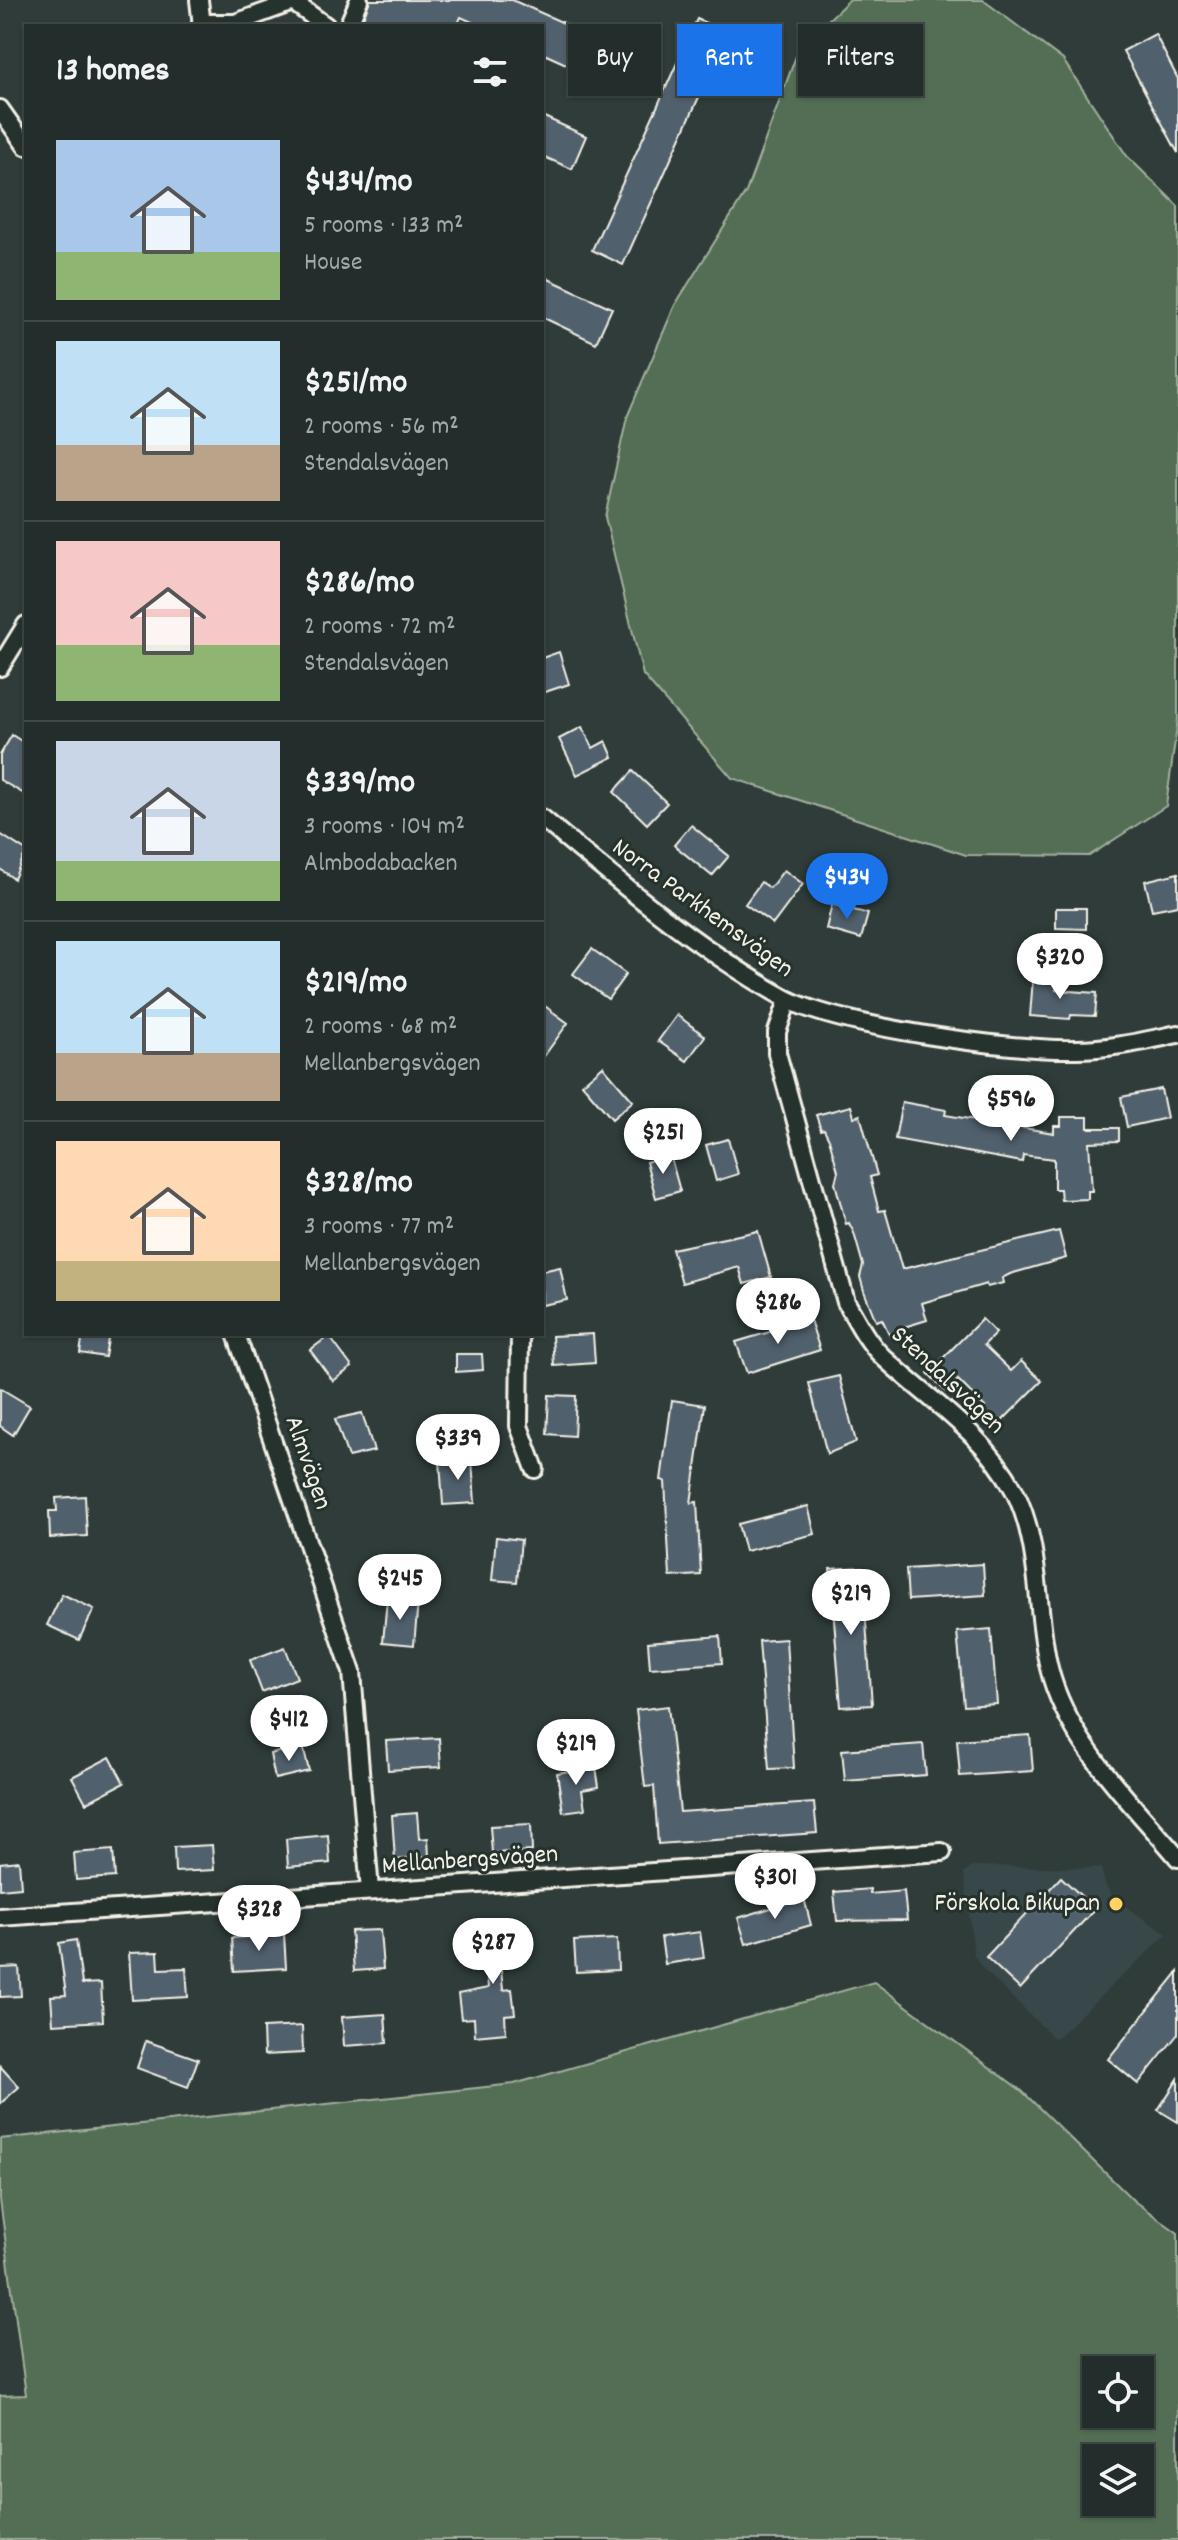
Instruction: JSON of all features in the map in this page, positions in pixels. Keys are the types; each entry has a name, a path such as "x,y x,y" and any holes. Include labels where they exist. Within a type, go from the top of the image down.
{"street":[{"path":"199,0 202,24"},
{"path":"349,24 359,0"},
{"path":"218,24 235,23 293,2 323,24"},
{"path":"0,109 24,143"},
{"path":"0,667 24,628"},
{"name":"Norra Parkhemsvägen","path":"544,820 626,888 788,1000 870,1023 1050,1049 1104,1048 1178,1034"},
{"name":"Stendalsvägen","path":"788,1000 777,1032 777,1053 846,1302 866,1337 884,1357 983,1442 1000,1465 1027,1519 1049,1668 1058,1697 1074,1727 1112,1779 1178,1858"},
{"name":"Almvägen","path":"237,1336 352,1672 370,1891"},
{"path":"520,1336 519,1426 535,1469"},
{"name":"Mellanbergsvägen","path":"0,1917 942,1852"}],"shaded area":[{"path":"974,1866 1101,1868 1114,1899 1167,1934 1055,2039 982,1968 974,1955 964,1873"}],"green space":[{"path":"849,0 983,0 1063,60 1127,156 1178,206 1178,719 1166,806 1089,856 966,855 732,778 643,675 605,517 627,417 675,305 746,192 798,51 798,96 923,96 923,24 824,24"},
{"path":"874,1982 1022,2091 1134,2201 1178,2233 1178,2540 0,2540 0,2396 26,2395 0,2200 0,2139 514,2084"}],"building":[{"path":"370,0 512,0 568,25 568,65 544,54 544,24 477,24 461,17 458,24 361,24"},
{"path":"1155,34 1178,79 1178,153 1123,51"},
{"path":"677,63 677,96 699,96 623,265 592,250"},
{"path":"544,117 586,136 572,169 544,157"},
{"path":"544,277 612,308 596,343 544,318"},
{"path":"559,652 569,684 544,692 544,657"},
{"path":"582,727 593,748 606,741 613,757 577,775 559,739"},
{"path":"12,735 24,743 24,794 0,780 0,755"},
{"path":"633,771 667,803 647,824 614,792"},
{"path":"691,825 729,856 712,876 674,845"},
{"path":"0,834 24,850 24,856 14,879 0,869"},
{"path":"784,870 803,884 773,924 745,904 761,882 770,888"},
{"path":"1178,873 1178,905 1152,910 1145,881"},
{"path":"832,904 868,914 861,939 826,929"},
{"path":"1056,908 1086,908 1086,929 1056,928"},
{"path":"592,949 626,974 608,999 573,974"},
{"path":"1033,978 1057,980 1056,990 1097,993 1095,1016 1071,1015 1070,1019 1030,1016"},
{"path":"544,1005 568,1023 544,1056"},
{"path":"677,1015 705,1036 687,1061 658,1041"},
{"path":"603,1066 633,1101 612,1119 582,1084"},
{"path":"1161,1089 1167,1118 1127,1127 1121,1097"},
{"path":"902,1102 946,1110 945,1115 1054,1133 1054,1126 1061,1126 1061,1117 1088,1117 1088,1128 1119,1128 1119,1141 1089,1142 1092,1191 1088,1191 1088,1199 1061,1200 1060,1189 1054,1189 1054,1159 1023,1155 1022,1162 895,1139"},
{"path":"851,1106 854,1117 860,1115 877,1175 870,1177 879,1211 885,1210 902,1269 1059,1231 1066,1258 1010,1274 1002,1278 1003,1283 987,1287 986,1284 922,1303 927,1320 904,1327 906,1334 891,1338 882,1319 876,1321 864,1291 860,1277 863,1265 854,1233 849,1223 846,1224 835,1183 838,1171 829,1139 824,1129 821,1130 816,1115"},
{"path":"728,1139 738,1174 716,1181 706,1145"},
{"path":"670,1155 680,1191 656,1198 646,1162"},
{"path":"758,1231 771,1277 744,1284 739,1267 682,1283 672,1249"},
{"path":"560,1267 567,1300 544,1305 544,1271"},
{"path":"982,1319 996,1333 984,1345 1011,1371 1021,1361 1042,1381 992,1431 977,1416 985,1407 958,1380 946,1392 928,1373"},
{"path":"810,1320 820,1350 747,1373 736,1342"},
{"path":"593,1334 595,1363 554,1366 552,1336"},
{"path":"83,1336 109,1336 105,1357 80,1353"},
{"path":"329,1336 352,1367 333,1381 310,1350"},
{"path":"456,1354 482,1354 483,1370 456,1372"},
{"path":"839,1376 856,1442 827,1454 809,1383"},
{"path":"0,1388 30,1406 13,1435 0,1426"},
{"path":"549,1395 576,1396 574,1436 547,1434"},
{"path":"672,1400 705,1405 691,1503 697,1502 701,1575 670,1577 665,1481 661,1480"},
{"path":"362,1413 374,1451 348,1457 335,1419"},
{"path":"472,1459 475,1503 443,1505 440,1461"},
{"path":"85,1496 87,1536 50,1538 49,1511 57,1511 56,1498"},
{"path":"808,1506 815,1534 745,1551 738,1524"},
{"path":"496,1537 521,1540 517,1582 492,1580"},
{"path":"983,1564 985,1595 908,1600 906,1569"},
{"path":"862,1567 872,1705 841,1707 830,1569"},
{"path":"62,1594 94,1609 79,1640 47,1625"},
{"path":"387,1599 418,1602 414,1645 383,1642"},
{"path":"991,1629 997,1704 964,1706 957,1632"},
{"path":"720,1636 722,1663 650,1668 648,1642"},
{"path":"786,1639 794,1768 769,1769 759,1641"},
{"path":"285,1647 297,1678 262,1692 250,1660"},
{"path":"668,1706 680,1812 814,1803 817,1833 658,1844 654,1786 645,1787 636,1710"},
{"path":"1030,1735 1033,1771 960,1776 957,1740"},
{"path":"439,1738 441,1767 388,1770 386,1741"},
{"path":"923,1744 926,1775 845,1781 842,1750"},
{"path":"303,1746 309,1771 275,1779 270,1754"},
{"path":"110,1757 124,1783 86,1803 72,1777"},
{"path":"596,1767 599,1787 582,1790 585,1809 563,1812 557,1773"},
{"path":"417,1813 419,1839 428,1838 429,1857 395,1860 392,1815"},
{"path":"531,1824 532,1851 492,1853 490,1826"},
{"path":"328,1835 330,1863 288,1867 286,1839"},
{"path":"212,1845 214,1870 175,1872 174,1847"},
{"path":"113,1850 115,1877 76,1880 74,1853"},
{"path":"19,1861 21,1887 0,1889 0,1863"},
{"path":"1061,1877 1095,1909 1020,1989 986,1957"},
{"path":"870,1889 870,1894 904,1891 907,1920 837,1921 834,1892"},
{"path":"804,1898 811,1925 746,1944 738,1918"},
{"path":"380,1930 383,1969 354,1971 351,1931"},
{"path":"522,1931 525,1957 500,1959 503,1990 512,1989 515,2014 505,2015 506,2033 475,2036 474,2018 461,2019 458,1994 488,1988 483,1934"},
{"path":"700,1932 704,1958 665,1964 661,1937"},
{"path":"284,1934 286,1968 234,1971 232,1938"},
{"path":"617,1939 618,1970 576,1972 574,1941"},
{"path":"76,1940 82,1984 101,1983 103,2021 53,2024 51,1996 66,1995 59,1943"},
{"path":"158,1952 159,1969 186,1968 188,1997 132,2000 129,1953"},
{"path":"19,1967 21,1996 0,1997 0,1968"},
{"path":"1178,1972 1178,2034 1138,2084 1108,2059"},
{"path":"385,2014 387,2043 344,2046 342,2017"},
{"path":"302,2026 303,2053 264,2055 263,2028"},
{"path":"146,2041 198,2059 188,2087 137,2068"},
{"path":"0,2066 19,2087 0,2104"},
{"path":"1178,2079 1178,2122 1158,2110"}],"place":[{"name":"Förskola Bikupan","path":"1116,1904"}]}
